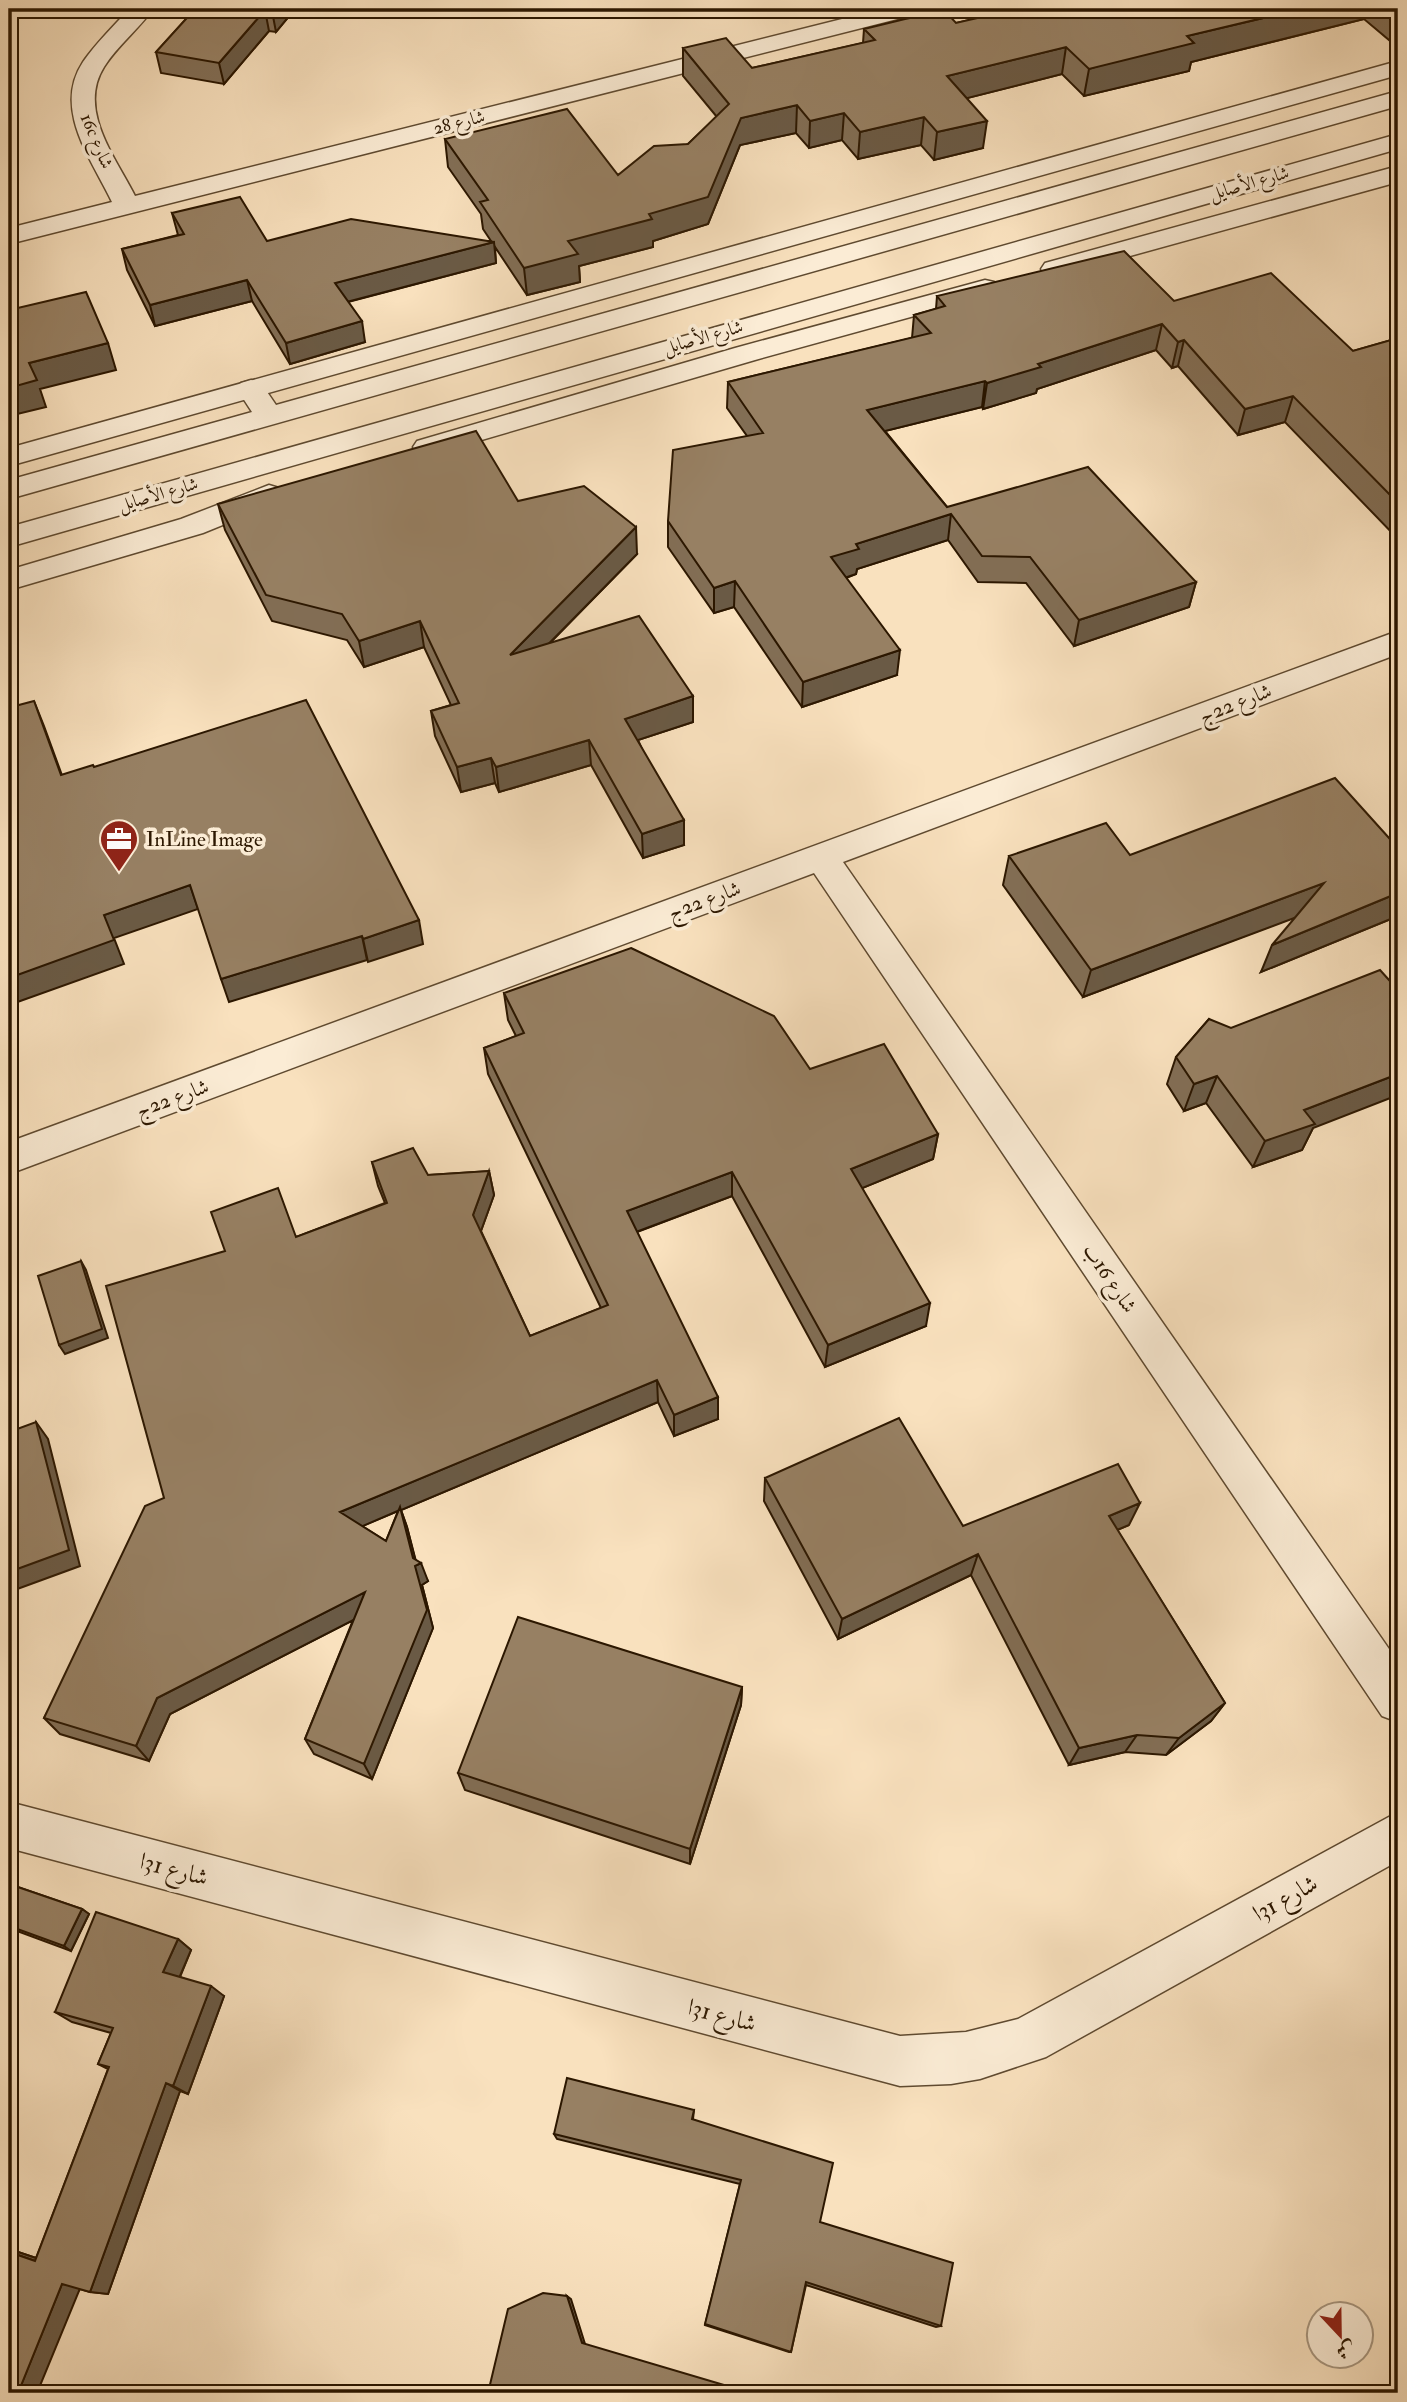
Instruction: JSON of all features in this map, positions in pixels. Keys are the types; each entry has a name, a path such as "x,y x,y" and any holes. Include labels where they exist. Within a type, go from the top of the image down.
{"street":[{"name":"16c شارع","path":"127,206 84,119 82,101 85,83 93,65 141,9"},
{"name":"شارع 28","path":"9,236 866,13 909,9"},
{"path":"9,457 1398,68"},
{"name":"شارع الأصايل","path":"9,490 1398,97"},
{"name":"شارع الأصايل","path":"9,537 1398,141"},
{"path":"406,453 1398,174"},
{"path":"532,386 550,411"},
{"path":"251,389 268,417"},
{"path":"9,580 203,523 290,488"},
{"name":"شارع 22ج","path":"9,1158 1398,642"},
{"name":"شارع 16ب","path":"821,856 1398,1700"},
{"name":"شارع 31ا","path":"9,1825 864,2053 912,2061 948,2061 990,2053 1029,2039 1398,1835"}],"building":[{"path":"195,9 274,9 265,10 219,63 156,52"},
{"path":"1017,9 1301,9 1187,36 1194,43 1089,69 1066,47 947,76 987,121 937,132 924,117 860,132 844,113 810,121 797,105 741,118 708,197 649,214 652,219 568,241 578,254 524,268 480,202 488,200 445,139 567,109 618,175 654,146 688,144 729,104 683,48 726,38 752,68 875,40 864,29 905,19 945,11 956,23"},
{"path":"240,197 267,241 351,219 494,242 335,283 362,321 286,343 247,280 150,305 122,249 184,234 172,213"},
{"path":"1124,251 1174,301 1271,273 1353,351 1398,338 1398,503 1293,396 1245,409 1184,340 1178,342 1162,324 987,383 985,381 867,410 947,507 1088,467 1196,582 1079,620 1030,557 982,556 951,514 856,544 859,549 831,557 900,650 803,682 735,581 714,588 668,521 673,450 763,433 728,382 931,333 914,315 945,306 937,296"},
{"path":"86,292 108,343 29,363 37,380 9,388 9,310"},
{"path":"476,431 518,501 584,486 636,527 510,655 639,616 693,696 625,719 684,820 642,834 589,740 496,767 491,758 457,767 431,711 459,703 420,621 359,641 342,614 266,595 218,504"},
{"path":"9,690 15,706 34,701 61,775 306,700 419,920 363,939 362,936 221,979 190,885 104,915 114,940 9,978"},
{"path":"1335,778 1398,848 1398,893 1272,945 1324,883 1091,970 1009,856 1106,823 1130,855"},
{"path":"631,948 774,1016 810,1069 884,1044 938,1134 851,1169 930,1303 828,1345 732,1172 627,1211 718,1397 674,1415 657,1380 340,1512 386,1541 400,1507 413,1558 421,1563 415,1566 427,1610 364,1764 305,1739 365,1592 157,1698 136,1746 44,1718 145,1506 164,1498 106,1286 225,1251 211,1212 278,1188 296,1237 387,1203 372,1162 413,1148 428,1175 489,1171 473,1215 530,1336 608,1305 484,1048 524,1033 504,993"},
{"path":"1380,970 1398,990 1398,1074 1304,1110 1315,1124 1265,1141 1217,1076 1194,1084 1176,1057 1209,1019 1231,1028"},
{"path":"81,1261 102,1329 59,1345 38,1276"},
{"path":"899,1418 963,1526 1118,1464 1140,1503 1109,1516 1225,1703 1179,1738 1137,1735 1079,1748 978,1554 842,1619 765,1478"},
{"path":"36,1422 69,1550 9,1572 9,1432"},
{"path":"518,1617 742,1687 690,1849 458,1773"},
{"path":"9,1884 82,1909 64,1946 9,1926"},
{"path":"96,1912 178,1939 163,1972 211,1986 173,2086 166,2083 90,2292 62,2284 18,2393 9,2393 9,2252 35,2261 109,2067 98,2064 113,2028 55,2012"},
{"path":"567,2078 694,2110 692,2119 833,2163 820,2222 953,2263 941,2326 806,2282 791,2352 705,2324 741,2180 554,2134"},
{"path":"543,2293 567,2296 582,2343 724,2385 723,2393 488,2393 508,2309"}],"place":[{"name":"InLine Image","path":"119,873"}]}
